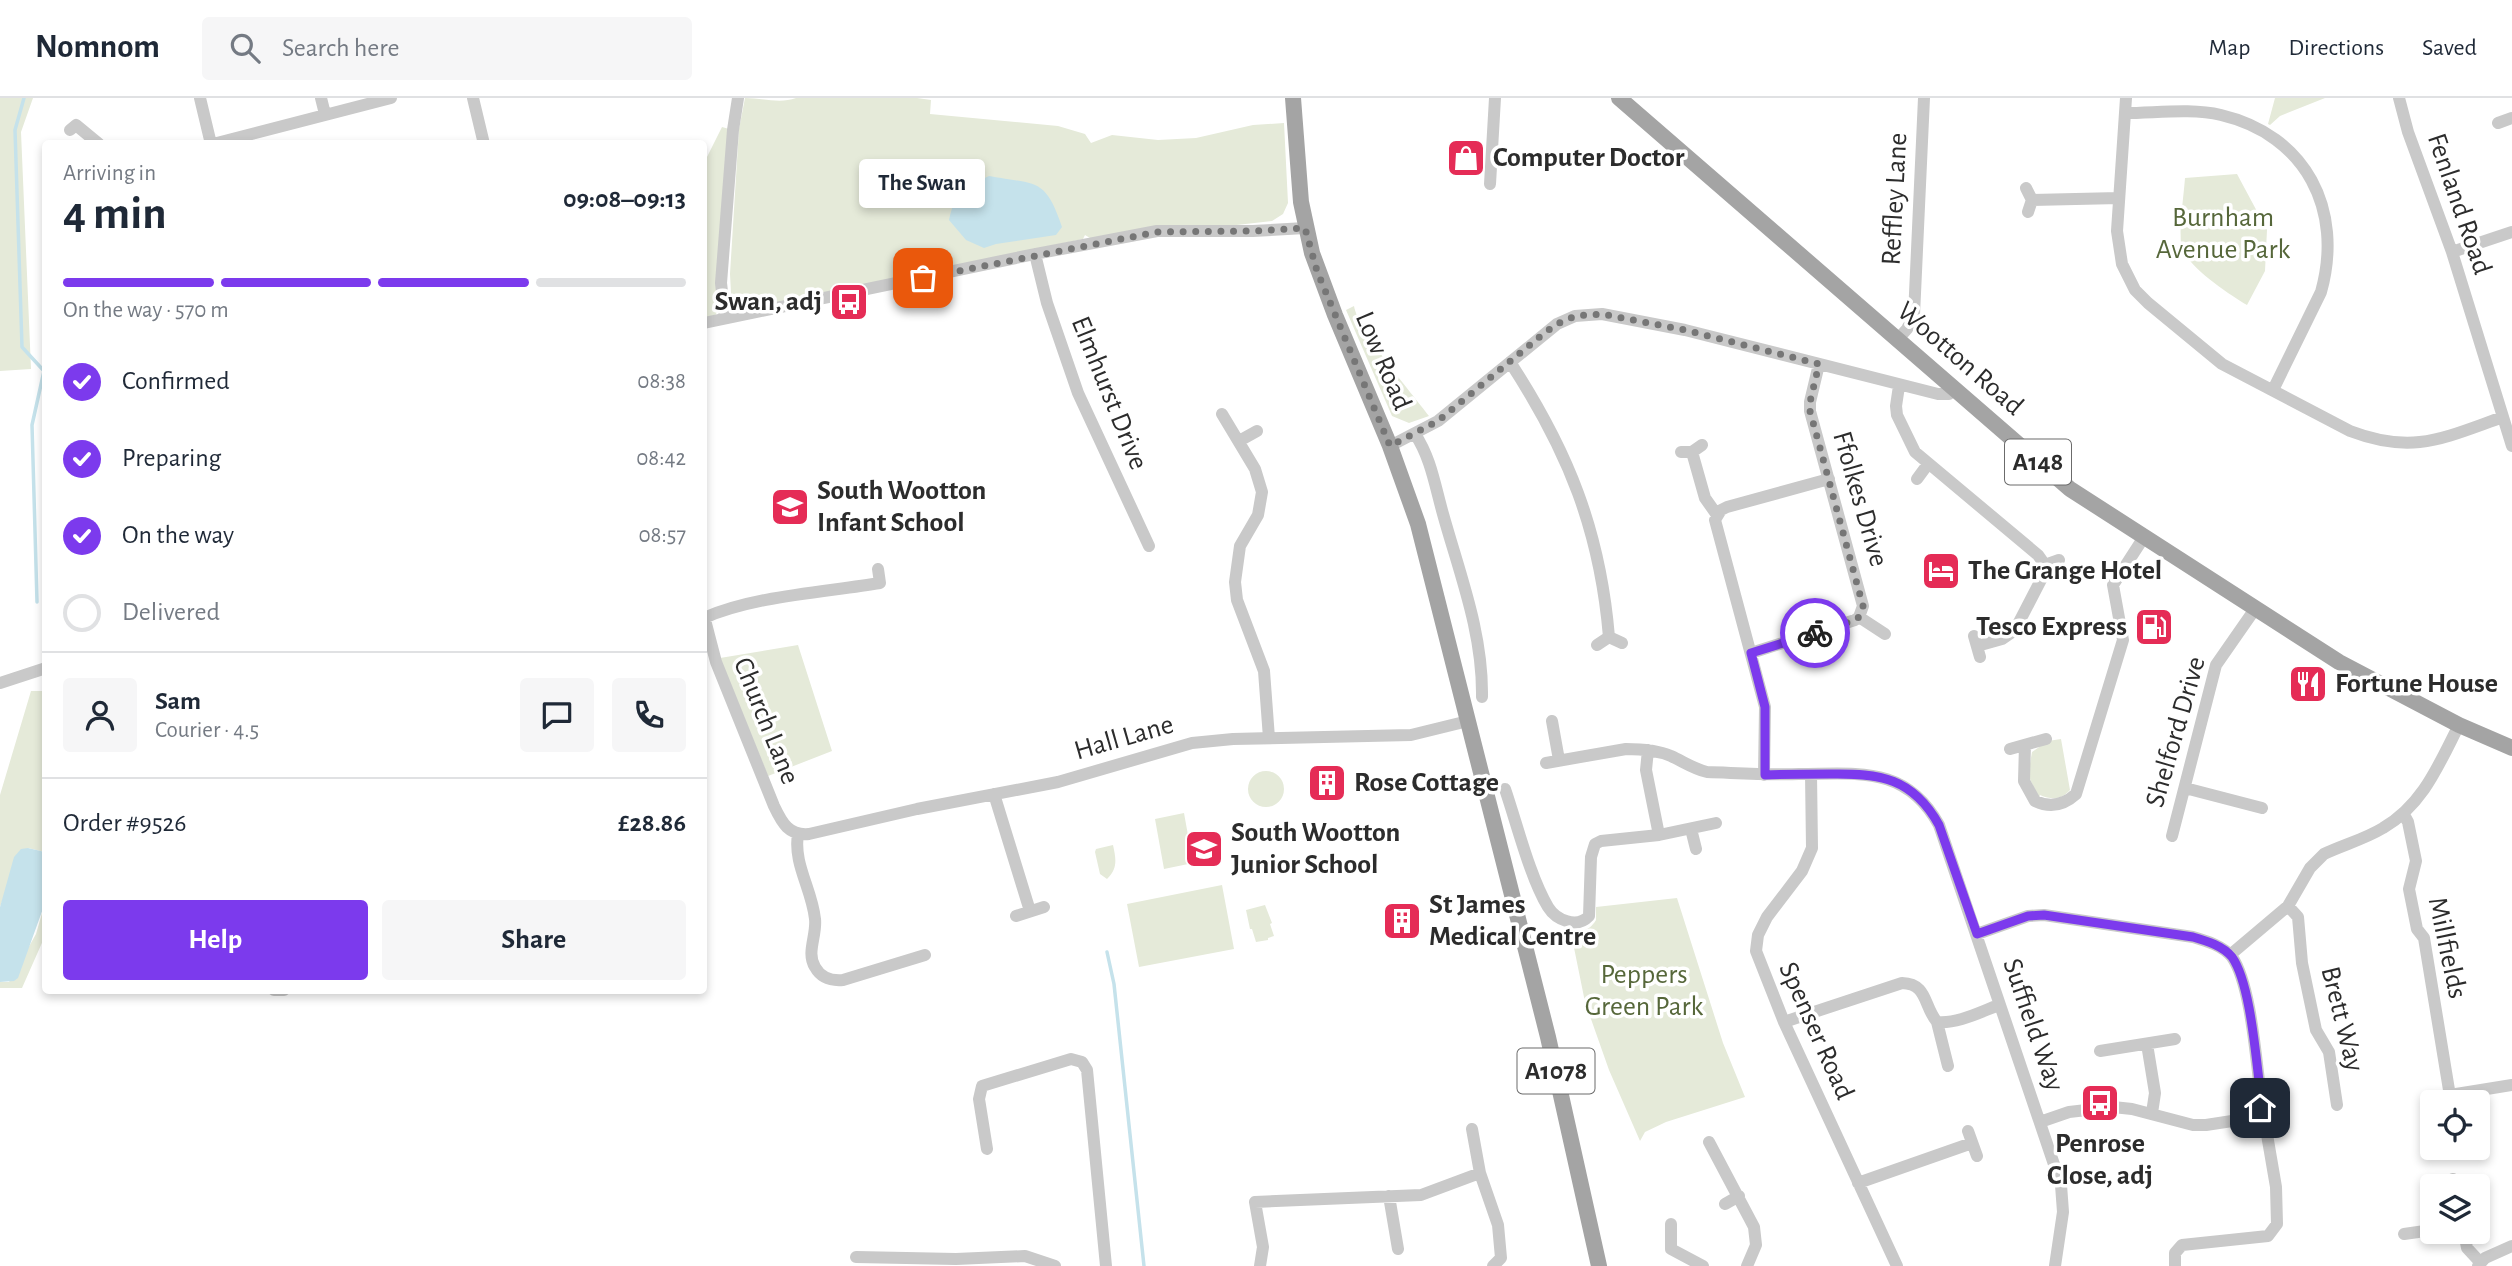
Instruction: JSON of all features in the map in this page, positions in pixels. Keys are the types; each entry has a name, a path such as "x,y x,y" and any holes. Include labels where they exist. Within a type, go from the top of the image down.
{"main road":[{"name":"Low Road","path":"1293,98 1305,228 1317,271 1390,446 1418,524 1468,721"},
{"name":"Wootton Road","path":"1619,98 2070,489 2339,662 2459,725 2512,746"},
{"name":"A1078","path":"1468,721 1548,1037 1599,1265"}],"street":[{"path":"200,98 211,140"},
{"path":"321,98 325,114"},
{"path":"226,140 391,98"},
{"path":"473,98 483,140"},
{"path":"725,318 721,283 737,98"},
{"path":"1490,184 1495,98"},
{"name":"Reffley Lane","path":"1898,339 1914,315 1924,98"},
{"path":"2126,98 2118,248 2122,264 2135,290 2148,303 2222,364 2350,431 2393,444 2426,442 2503,417"},
{"name":"Fenland Road","path":"2399,98 2408,132 2452,251 2512,446"},
{"path":"2125,113 2205,112 2241,121 2279,141 2291,152 2313,184 2327,228 2329,244 2325,277 2321,292 2273,390"},
{"path":"70,130 76,125 94,140"},
{"path":"264,129 267,140"},
{"path":"2029,200 2119,198"},
{"path":"707,322 1035,254 1157,232 1305,228"},
{"path":"2452,251 2512,232"},
{"name":"Elmhurst Drive","path":"1035,254 1059,341 1077,393 1149,547"},
{"path":"1390,446 1446,414 1557,324 1591,313 1685,330 1899,386 1938,394 1949,394 1954,389"},
{"path":"1510,362 1552,430 1581,498 1600,569 1609,637"},
{"name":"Ffolkes Drive","path":"1819,364 1810,411 1863,598 1859,617"},
{"path":"1915,389 1925,386 1936,373"},
{"path":"1899,386 1896,406 1900,423 1915,452 2038,555 2045,565 2045,572 2015,630 2002,639 1977,646"},
{"path":"1222,414 1255,469 1262,492 1258,515 1240,546 1235,570 1242,615 1264,671 1269,738"},
{"path":"1239,441 1257,431"},
{"path":"1415,434 1427,453 1438,516 1467,604 1479,690"},
{"path":"1692,449 1705,498 1717,515"},
{"path":"1917,479 1928,464"},
{"path":"1765,775 1765,707 1715,527 1717,515 1727,507 1829,479"},
{"path":"2025,745 2024,780 2035,801 2051,806 2064,803 2076,794 2123,640 2113,585 2144,537"},
{"path":"2045,565 2059,560"},
{"path":"707,616 745,604 881,590 878,569"},
{"name":"Shelford Drive","path":"2172,836 2216,665 2255,609"},
{"path":"1751,653 1849,623 1859,617 1885,634"},
{"name":"Church Lane","path":"707,628 716,662 781,822 798,834"},
{"path":"1609,637 1622,643"},
{"path":"1597,645 1609,637"},
{"path":"0,684 42,669"},
{"name":"Suffield Way","path":"1552,720 1553,762 1626,749 1648,751 1672,757 1707,772 1877,775 1900,784 1920,798 1939,825 2061,1185 2063,1212 2054,1266"},
{"name":"Hall Lane","path":"798,834 809,834 1068,779 1192,743 1269,738 1411,735 1468,721"},
{"path":"2230,955 2288,906 2315,860 2384,828 2413,805 2429,785 2459,725"},
{"path":"2010,749 2046,739"},
{"path":"1648,751 1646,770 1659,835"},
{"name":"Spenser Road","path":"1811,774 1812,848 1802,872 1767,917 1758,934 1756,951 1784,1022 1897,1266"},
{"path":"2185,788 2262,808"},
{"path":"1505,789 1540,890 1552,912 1570,922 1583,922 1589,916 1592,850 1595,844 1716,823"},
{"path":"994,794 1030,911"},
{"name":"Millfields","path":"2403,813 2408,822 2416,861 2409,889 2417,929 2424,938 2449,1090"},
{"path":"1691,829 1696,849"},
{"path":"798,834 797,856 816,923 812,961 821,975 836,981 843,980 925,955"},
{"name":"Brett Way","path":"2288,906 2298,917 2302,963 2313,1017 2316,1030 2329,1052 2337,1105"},
{"path":"1016,916 1044,907"},
{"path":"1977,934 2028,916 2044,915 2193,937 2210,942 2230,955 2243,978 2262,1103 2256,1113 2245,1119 2193,1125 2132,1109 2097,1108 2069,1112 2040,1122"},
{"path":"1784,1022 1902,983 1911,984 1922,991 1928,1012 1937,1022 1948,1066"},
{"path":"1937,1022 1958,1020 1999,1005"},
{"path":"2100,1051 2175,1039"},
{"path":"2147,1044 2155,1093 2152,1113"},
{"path":"987,1149 979,1099 982,1086 1071,1059 1082,1062 1087,1070 1106,1266"},
{"name":"Millfields","path":"2482,1090 2512,1085"},
{"path":"2175,1266 2175,1253 2182,1245 2268,1236 2274,1230 2278,1211 2276,1187 2265,1123 2256,1113"},
{"path":"1472,1129 1480,1173 1498,1226 1501,1258 1493,1266"},
{"path":"1858,1183 1970,1137 1977,1157"},
{"path":"1709,1142 1751,1217 1756,1237 1755,1251 1747,1266"},
{"path":"1260,1266 1263,1247 1254,1200 1421,1195 1480,1173"},
{"path":"1389,1196 1398,1250"},
{"path":"1725,1204 1739,1196"},
{"path":"1671,1224 1665,1246 1700,1265"},
{"path":"2404,1234 2420,1232"},
{"path":"2466,1244 2479,1264 2485,1258 2512,1246"},
{"path":"856,1257 956,1259 1025,1256 1055,1266"}],"green space":[{"path":"0,98 33,98 21,132 31,369 0,371"},
{"path":"745,98 777,101 796,98 917,98 931,100 930,114 1058,126 1085,134 1091,143 1112,135 1158,140 1196,138 1253,125 1284,123 1288,203 1283,214 1272,221 1095,241 1085,235 1083,239 732,312 730,274 739,129"},
{"path":"2275,98 2325,98 2280,116 2270,125 2268,124"},
{"path":"722,127 729,129 717,312 715,316 707,319 707,157"},
{"name":"Burnham Avenue Park","path":"2237,174 2267,230 2265,271 2247,305 2192,264 2181,242 2185,178"},
{"path":"1354,306 1375,346 1429,416 1409,423 1392,416 1346,310"},
{"path":"798,645 832,751 768,776 720,658"},
{"path":"31,691 42,691 42,851 28,848 7,887 0,907 0,795"},
{"path":"2061,739 2070,790 2060,797 2040,795 2039,798 2028,775 2032,752 2048,741"},
{"path":"1266,771 1279,776 1284,789 1279,802 1266,807 1253,802 1248,789 1253,776"},
{"path":"1184,813 1193,863 1164,869 1155,819"},
{"path":"1113,845 1115,863 1107,879 1100,874 1095,852 1096,849"},
{"path":"1222,885 1234,949 1139,967 1127,904"},
{"name":"Peppers Green Park","path":"1677,898 1723,1043 1745,1097 1666,1122 1645,1132 1640,1141 1609,1070 1585,1002 1570,928 1581,931 1591,926 1596,920 1596,907"},
{"path":"1265,905 1274,936 1256,942 1246,910"},
{"path":"42,913 42,943 22,988 0,988 0,982 9,982 36,934"}],"water":[{"path":"989,176 1029,183 1044,191 1062,227 1056,235 984,248 966,240 949,220 952,210 962,191"},
{"path":"21,849 42,851 42,911 18,978 0,982 0,907 14,857"}],"waterway":[{"path":"24,98 15,130 22,347 42,369"},
{"path":"37,602 32,425 42,380"},
{"path":"1107,952 1114,984 1144,1266"}],"way so far":[{"path":"923,278 1141,234 1180,230 1253,231 1305,228 1317,271 1390,446 1438,421 1543,334 1575,316 1602,314 1685,330 1819,364 1810,411 1863,606 1855,620 1815,633"}],"place":[{"name":"Computer Doctor","path":"1466,158"},
{"name":"The Swan","path":"923,278"},
{"name":"Swan, adj","path":"849,302"},
{"name":"South Wootton Infant School","path":"790,507"},
{"name":"The Grange Hotel","path":"1941,571"},
{"name":"Tesco Express","path":"2154,627"},
{"name":"Fortune House","path":"2308,684"},
{"name":"Rose Cottage","path":"1327,783"},
{"name":"South Wootton Junior School","path":"1204,849"},
{"name":"St James Medical Centre","path":"1402,921"},
{"name":"Penrose Close, adj","path":"2100,1103"}],"route":[{"path":"1815,633 1751,653 1765,707 1765,775 1861,773 1893,780 1908,788 1931,810 1939,825 1977,934 2028,916 2044,915 2193,937 2210,942 2230,955 2243,978 2262,1103 2260,1108"}]}
